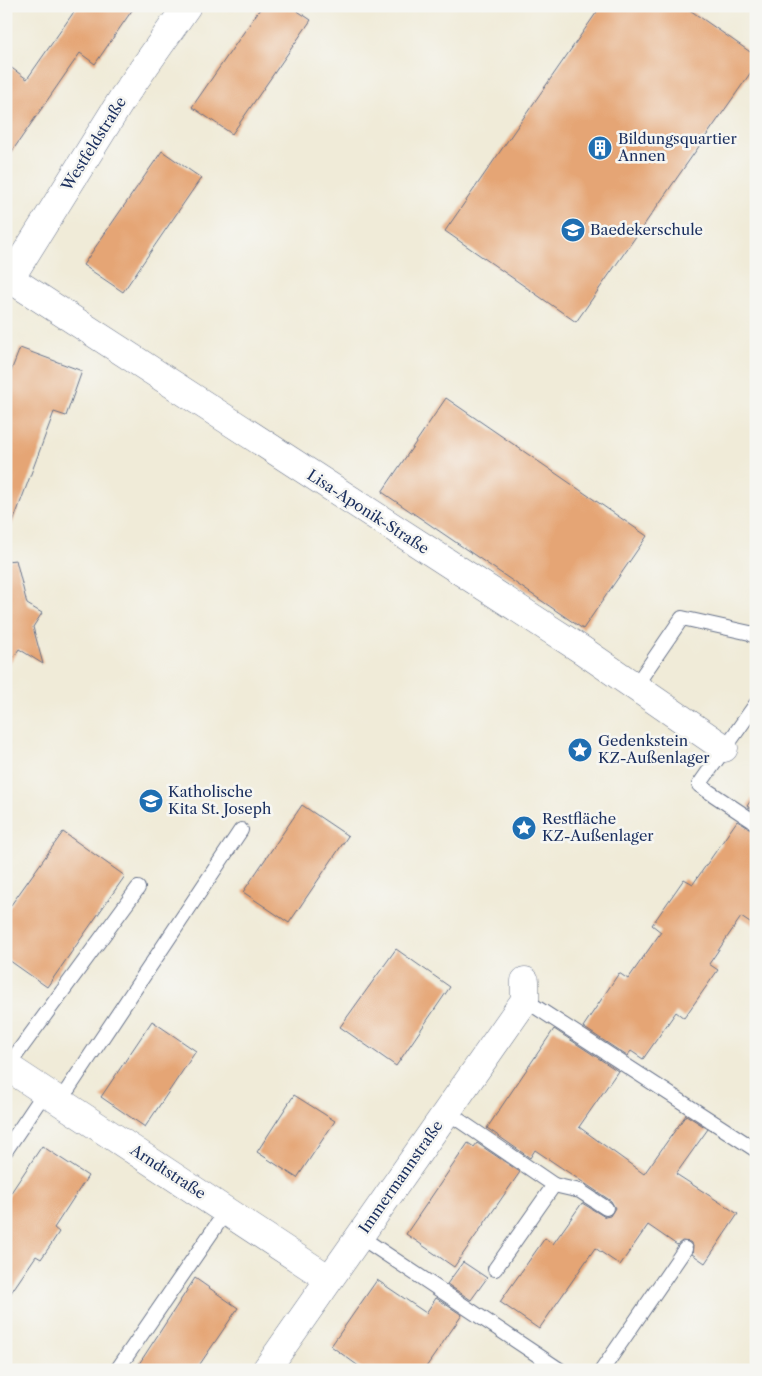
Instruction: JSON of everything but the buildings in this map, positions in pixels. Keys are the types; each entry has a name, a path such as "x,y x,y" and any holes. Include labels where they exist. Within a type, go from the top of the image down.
{"street":[{"name":"Westfeldstraße","path":"8,281 124,96 187,6"},
{"name":"Lisa-Aponik-Straße","path":"8,281 636,685 724,748"},
{"name":"Immermannstraße","path":"266,1370 447,1112 525,991"},
{"name":"Arndtstraße","path":"7,1066 228,1210 329,1279"}],"lane":[{"path":"636,685 682,618 756,636"},
{"path":"756,704 699,785 756,823"},
{"path":"6,1150 52,1096 241,830"},
{"path":"7,1066 138,888"},
{"path":"525,991 756,1150"},
{"path":"447,1112 554,1185 580,1191 606,1208"},
{"path":"495,1270 554,1185"},
{"path":"117,1370 228,1210"},
{"path":"359,1236 560,1370"},
{"path":"602,1370 685,1249"}],"place":[{"name":"Bildungsquartier Annen","path":"600,148"},
{"name":"Baedekerschule","path":"573,230"},
{"name":"Gedenkstein KZ-Außenlager","path":"580,750"},
{"name":"Katholische Kita St. Joseph","path":"151,801"},
{"name":"Restfläche KZ-Außenlager","path":"524,828"}]}
